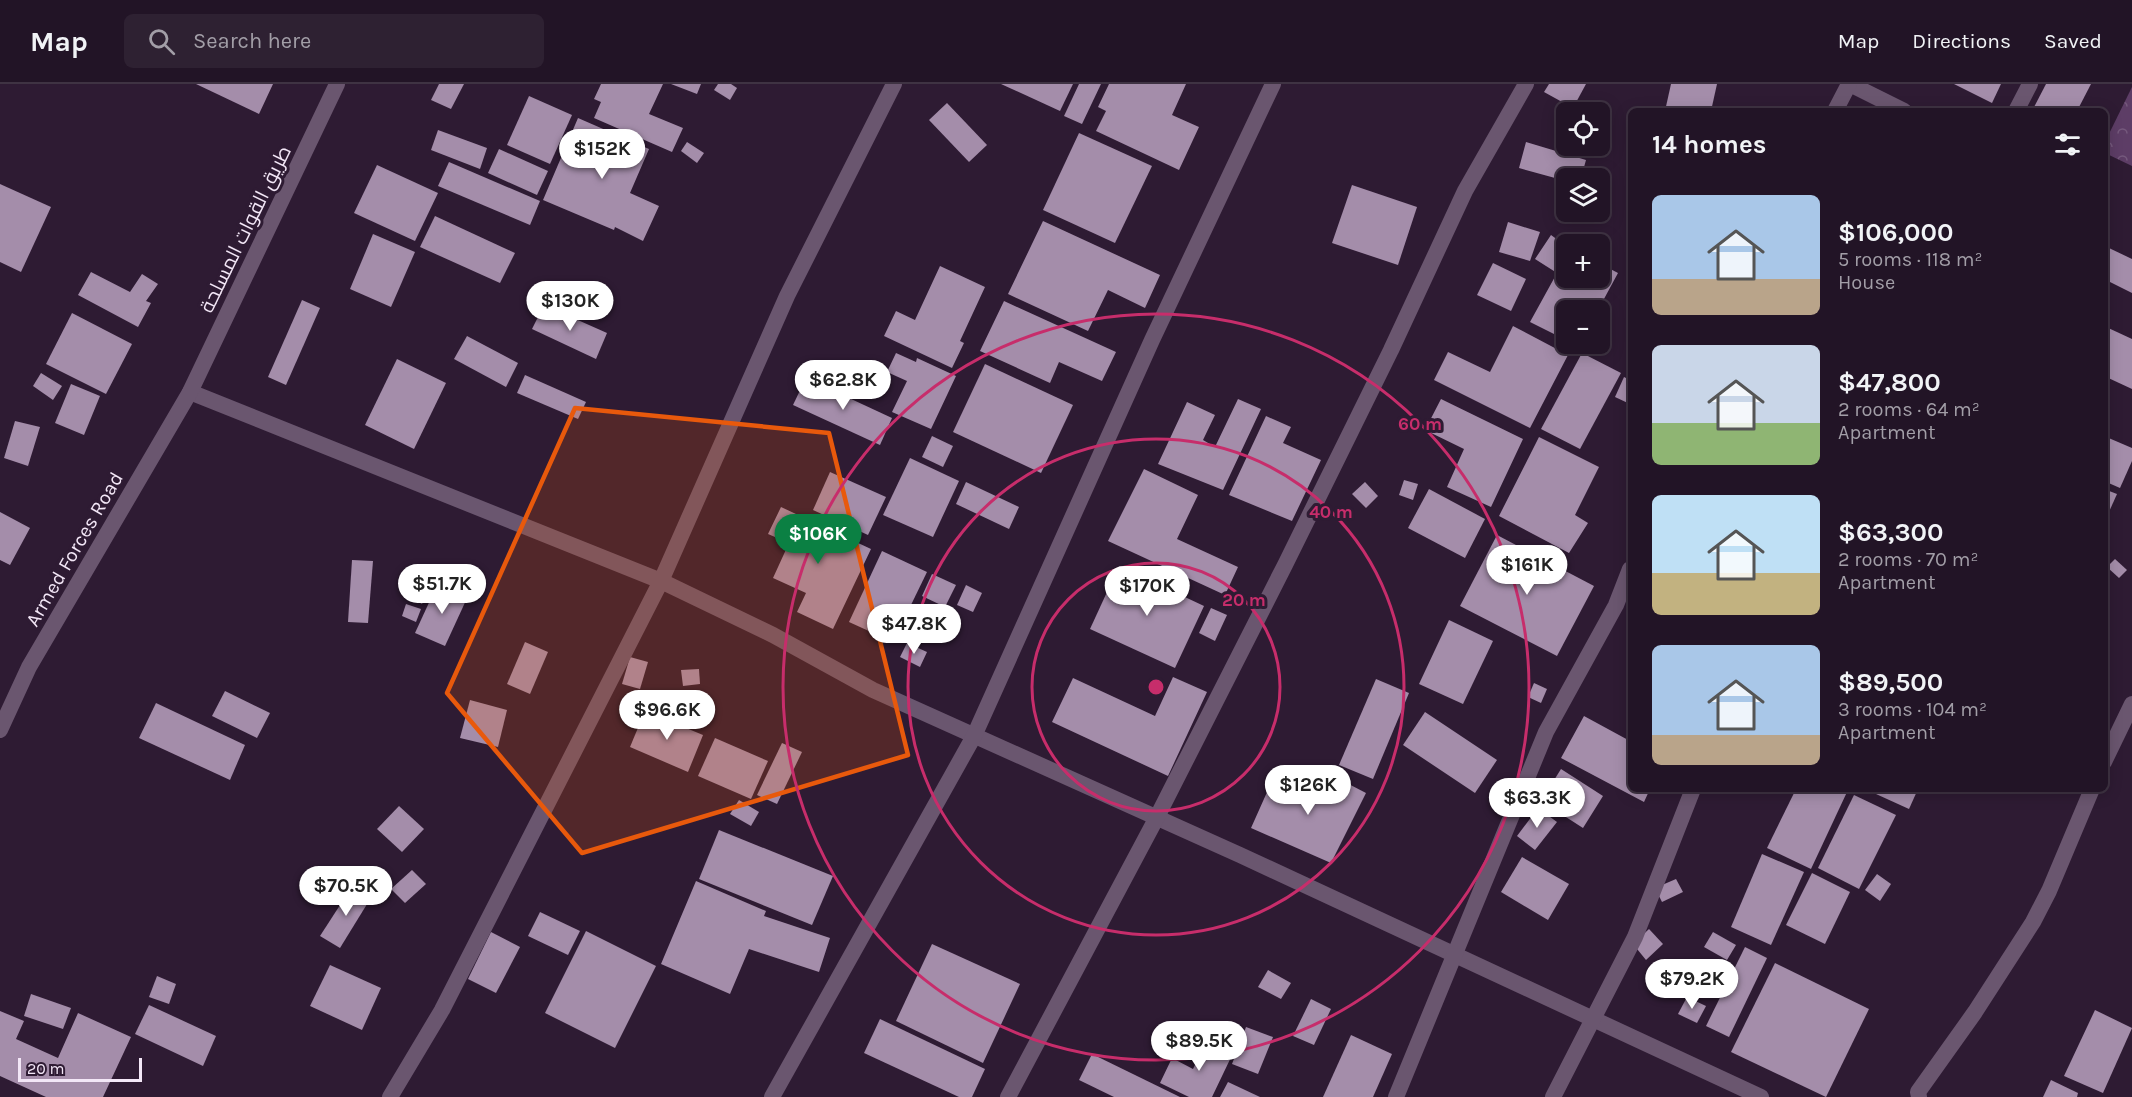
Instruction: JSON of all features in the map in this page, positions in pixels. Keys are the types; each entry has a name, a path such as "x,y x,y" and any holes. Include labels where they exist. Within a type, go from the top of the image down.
{"street":[{"name":"طريق القوات المسلحة","path":"190,392 337,84"},
{"path":"390,1097 442,1010 661,581 787,296 894,84"},
{"path":"772,1097 974,736 1152,340 1273,84"},
{"path":"1008,1097 1157,818 1285,566 1386,360 1465,190 1526,84"},
{"path":"1837,108 1849,84 1898,108"},
{"path":"2018,108 2030,84"},
{"path":"190,392 661,581 772,635 873,690 1157,818 1761,1097"},
{"name":"Armed Forces Road","path":"0,730 28,667 190,392"},
{"path":"1396,1097 1546,732 1616,605 1628,574"},
{"path":"2108,754 2132,704"},
{"path":"1553,1097 1635,937 1692,792"},
{"path":"1919,1097 1918,1092 1975,1012 2033,922 2049,891 2091,792"}],"highlighted area":[{"path":"575,408 829,433 908,755 582,853 447,693"}],"green space":[{"path":"2132,87 2132,166 2108,154 2108,136"}],"building":[{"path":"196,84 273,84 259,114"},
{"path":"439,84 464,84 451,109 431,100"},
{"path":"601,84 663,84 649,114 683,128 672,152 594,118 601,102 594,99"},
{"path":"671,84 701,84 697,94"},
{"path":"718,84 731,84 737,88 730,100 714,90"},
{"path":"1001,84 1073,84 1060,111"},
{"path":"1079,84 1101,84 1082,124 1064,116"},
{"path":"1109,84 1186,84 1172,115 1199,127 1179,170 1096,131 1106,111 1098,107"},
{"path":"1549,84 1586,84 1576,102 1562,102 1544,92"},
{"path":"1671,84 1717,84 1712,108 1666,108"},
{"path":"1954,84 2001,84 1992,103"},
{"path":"2046,84 2091,84 2079,108 2034,108"},
{"path":"529,96 572,115 550,164 507,145"},
{"path":"947,103 987,145 969,162 929,120"},
{"path":"578,118 649,149 630,193 659,206 643,241 615,227 614,230 543,200"},
{"path":"438,130 487,148 480,169 431,150"},
{"path":"1079,133 1152,166 1115,243 1043,210"},
{"path":"687,142 704,153 697,163 681,151"},
{"path":"1526,142 1556,151 1556,156 1573,156 1586,160 1584,168 1556,168 1556,178 1519,168"},
{"path":"499,149 548,171 537,195 488,173"},
{"path":"449,162 540,201 530,225 438,186"},
{"path":"377,165 438,193 415,241 354,213"},
{"path":"0,184 51,207 21,272 0,262"},
{"path":"1352,185 1417,207 1398,265 1332,243"},
{"path":"435,216 515,253 500,283 420,247"},
{"path":"1043,221 1160,275 1145,308 1108,290 1088,331 1008,294"},
{"path":"1508,222 1540,232 1530,261 1499,252"},
{"path":"373,234 415,252 391,307 350,289"},
{"path":"1551,235 1556,239 1556,272 1535,259"},
{"path":"2109,248 2132,259 2132,293 2108,281"},
{"path":"1493,263 1526,279 1511,311 1477,295"},
{"path":"940,266 985,287 960,341 964,343 952,368 884,336 896,311 915,320"},
{"path":"1610,269 1618,273 1610,288"},
{"path":"91,272 130,292 142,274 158,284 146,301 151,303 138,327 78,295"},
{"path":"1556,275 1556,288 1610,288 1603,300 1556,300 1556,335 1530,322"},
{"path":"302,300 320,308 286,385 268,377"},
{"path":"1004,301 1116,352 1102,381 1059,362 1050,383 980,351"},
{"path":"544,305 607,333 596,359 532,329"},
{"path":"72,313 132,344 106,394 46,364"},
{"path":"1513,326 1556,349 1556,354 1568,355 1530,428 1434,380 1448,352 1490,372"},
{"path":"2108,328 2132,339 2132,389 2108,378"},
{"path":"467,336 518,363 506,387 454,359"},
{"path":"896,353 916,362 917,358 956,376 931,429 892,412 907,381 887,372"},
{"path":"1581,354 1621,373 1580,449 1541,429"},
{"path":"397,359 446,383 414,449 365,425"},
{"path":"985,364 1073,405 1041,473 953,432"},
{"path":"41,373 62,386 53,400 33,386"},
{"path":"525,375 586,402 578,419 517,393"},
{"path":"1624,377 1628,379 1628,403 1615,397"},
{"path":"806,378 892,418 880,445 793,405"},
{"path":"71,384 100,396 84,435 55,423"},
{"path":"1238,399 1261,409 1223,490 1158,464 1187,402 1215,415 1203,440 1215,447"},
{"path":"1441,399 1523,439 1491,507 1447,487 1464,449 1425,430"},
{"path":"1266,416 1291,427 1283,443 1321,460 1292,521 1229,495"},
{"path":"15,421 40,427 28,466 4,458"},
{"path":"932,436 953,446 943,467 922,457"},
{"path":"1539,437 1599,467 1575,515 1588,523 1569,553 1499,516"},
{"path":"2108,438 2132,448 2132,461 2120,488 2108,483"},
{"path":"910,458 959,481 933,537 883,515"},
{"path":"1144,469 1198,495 1177,539 1238,567 1225,595 1108,541"},
{"path":"830,472 886,497 868,535 813,510"},
{"path":"1404,480 1418,484 1413,500 1399,495"},
{"path":"966,482 1019,507 1009,529 956,504"},
{"path":"1365,482 1378,496 1366,508 1352,494"},
{"path":"1429,489 1485,519 1465,558 1408,528"},
{"path":"2108,491 2117,494 2108,514"},
{"path":"781,507 871,549 833,629 797,612 806,593 773,578 789,543 768,534"},
{"path":"0,512 30,528 10,565 0,560"},
{"path":"1497,535 1594,586 1557,656 1460,606"},
{"path":"882,551 927,572 893,642 849,622"},
{"path":"2115,559 2127,570 2119,578 2108,566"},
{"path":"352,560 373,561 368,623 348,622"},
{"path":"1119,566 1204,606 1175,668 1090,629"},
{"path":"415,572 433,582 422,604 404,594"},
{"path":"932,574 956,585 945,607 922,596"},
{"path":"438,583 468,596 445,646 415,633"},
{"path":"966,585 982,593 973,612 957,605"},
{"path":"406,604 421,609 416,622 402,616"},
{"path":"1211,608 1227,615 1215,641 1199,633"},
{"path":"1449,620 1493,641 1463,704 1419,684"},
{"path":"525,642 548,652 530,694 507,684"},
{"path":"907,643 927,652 920,667 900,657"},
{"path":"630,657 648,662 640,689 622,684"},
{"path":"699,669 700,684 683,686 681,670"},
{"path":"1173,677 1207,692 1168,776 1052,722 1073,678 1155,716"},
{"path":"1376,679 1409,693 1373,779 1339,765"},
{"path":"1534,683 1547,689 1541,703 1528,697"},
{"path":"225,691 270,713 257,738 212,716"},
{"path":"470,700 507,710 498,747 460,738"},
{"path":"156,703 245,745 230,780 139,738"},
{"path":"645,711 703,735 688,772 630,747"},
{"path":"1425,712 1497,760 1475,793 1403,745"},
{"path":"1584,716 1628,740 1628,792 1649,792 1644,802 1561,758"},
{"path":"715,738 768,761 751,799 698,776"},
{"path":"782,743 802,752 777,804 757,795"},
{"path":"1561,769 1603,796 1583,828 1541,801"},
{"path":"1276,772 1330,796 1339,779 1366,793 1331,863 1251,828"},
{"path":"1795,792 1847,792 1811,869 1767,848"},
{"path":"1872,792 1917,792 1909,809"},
{"path":"1854,795 1896,815 1859,889 1818,868"},
{"path":"739,800 759,812 751,826 730,814"},
{"path":"399,806 424,829 402,852 377,829"},
{"path":"1538,808 1557,822 1535,850 1517,836"},
{"path":"719,830 833,876 812,925 699,879"},
{"path":"1762,854 1804,872 1771,945 1731,927"},
{"path":"1522,857 1569,884 1548,920 1501,892"},
{"path":"412,870 426,884 405,903 391,889"},
{"path":"1812,873 1850,892 1825,944 1786,925"},
{"path":"1877,874 1891,884 1880,901 1865,890"},
{"path":"1676,879 1683,892 1662,902 1655,888"},
{"path":"696,881 766,911 764,916 830,938 819,972 749,949 730,994 661,964"},
{"path":"353,885 372,896 340,948 320,936"},
{"path":"540,912 580,931 568,955 528,936"},
{"path":"1649,929 1663,944 1646,960 1633,944"},
{"path":"586,931 656,966 615,1048 545,1013"},
{"path":"491,932 520,947 496,993 468,979"},
{"path":"1713,932 1736,945 1727,960 1704,947"},
{"path":"932,944 1020,984 983,1063 896,1021"},
{"path":"1745,947 1767,958 1729,1037 1706,1026"},
{"path":"1775,963 1869,1009 1826,1097 1731,1052"},
{"path":"330,965 381,988 362,1030 310,1006"},
{"path":"1268,970 1291,983 1281,999 1258,987"},
{"path":"157,976 176,984 169,1004 149,997"},
{"path":"31,994 71,1008 63,1029 24,1016"},
{"path":"1687,997 1706,1006 1697,1023 1678,1014"},
{"path":"1311,999 1331,1009 1314,1045 1293,1036"},
{"path":"149,1005 216,1036 203,1066 135,1034"},
{"path":"2095,1010 2132,1028 2103,1093 2064,1076"},
{"path":"0,1011 24,1021 16,1039 58,1058 78,1013 131,1037 103,1097 46,1097 0,1076"},
{"path":"880,1019 985,1069 972,1097 959,1097 864,1053"},
{"path":"1246,1027 1273,1037 1258,1074 1232,1064"},
{"path":"1351,1035 1392,1054 1373,1097 1323,1097"},
{"path":"1208,1039 1234,1051 1212,1097 1189,1097 1160,1083 1172,1058 1193,1069"},
{"path":"1092,1054 1180,1097 1114,1097 1079,1080"},
{"path":"2051,1080 2078,1093 2077,1097 2043,1097"},
{"path":"1228,1082 1260,1097 1220,1097"}]}
